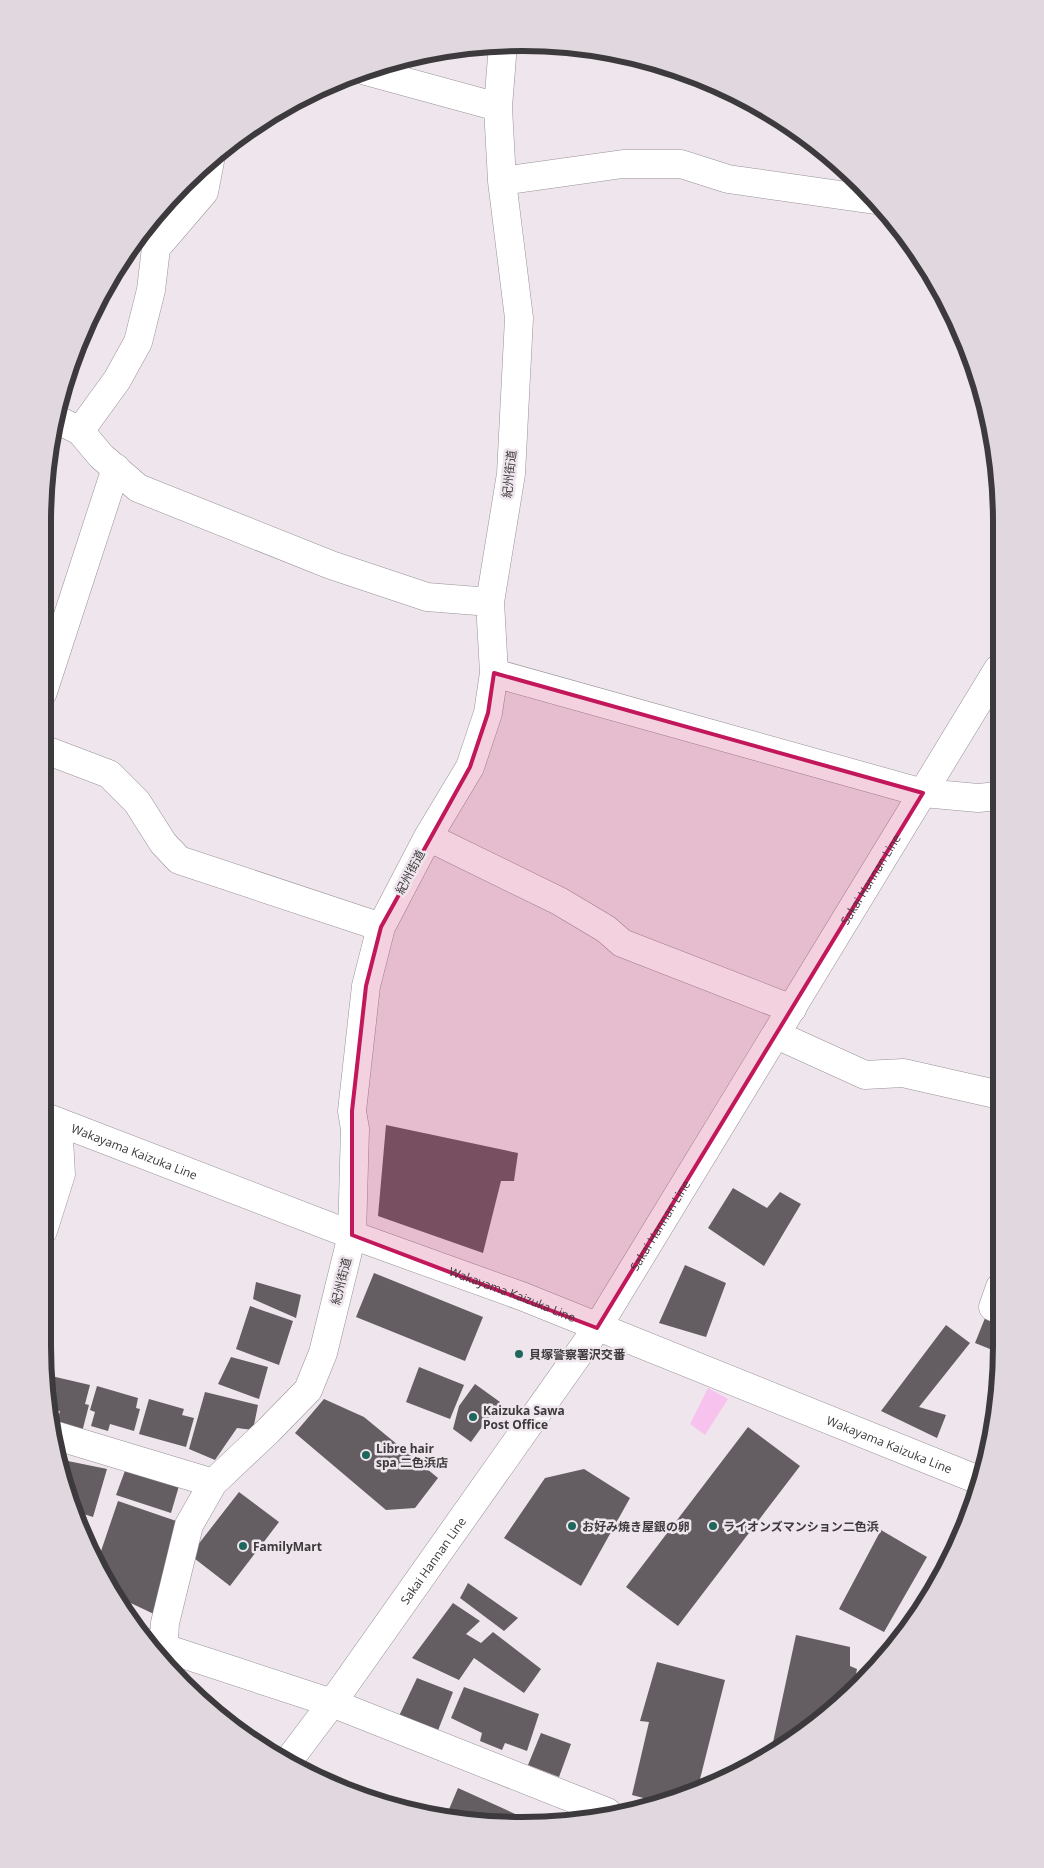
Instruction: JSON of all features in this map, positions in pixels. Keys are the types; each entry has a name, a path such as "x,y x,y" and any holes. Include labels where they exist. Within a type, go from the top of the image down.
{"street":[{"name":"紀州街道","path":"158,1644 190,1525 212,1483 268,1431 308,1390 323,1353 352,1235 355,1129 352,1111 366,986 381,927 428,837 470,767 488,713 494,673 490,602 511,474 519,318 502,181 498,107 503,52"},
{"path":"377,74 498,107"},
{"path":"502,181 623,164 681,164 728,180 864,198"},
{"path":"208,172 204,192 156,248 152,290 138,342 117,380 69,425 138,488 332,565 427,597 490,602"},
{"path":"51,667 116,468"},
{"path":"494,673 923,793 978,798 993,796"},
{"name":"Sakai Hannan Line","path":"292,1756 332,1703 597,1328 993,678"},
{"path":"51,752 109,774 138,802 163,843 178,860 381,927"},
{"path":"428,837 559,901 606,929 622,943 792,1009"},
{"path":"777,1035 865,1075 903,1073 993,1092"},
{"name":"Wakayama Kaizuka Line","path":"51,1119 352,1235 524,1297 974,1478"},
{"path":"51,1124 61,1174 51,1206"},
{"path":"60,1437 212,1483"},
{"path":"164,1651 332,1703 577,1810 594,1811"}],"highlighted area":[{"path":"494,673 923,793 597,1328 352,1235 352,1111 366,986 381,927 470,767 488,713"}],"shaded area":[{"path":"708,1388 728,1399 705,1435 690,1424"}],"building":[{"path":"386,1125 518,1153 514,1181 501,1181 483,1253 378,1216"},
{"path":"733,1188 767,1208 780,1192 801,1204 764,1266 708,1228"},
{"path":"51,1223 56,1225 51,1249"},
{"path":"685,1265 726,1283 706,1337 659,1323"},
{"path":"374,1273 483,1317 465,1361 356,1317"},
{"path":"256,1282 301,1295 296,1318 253,1299"},
{"path":"250,1306 293,1321 279,1365 236,1349"},
{"path":"989,1308 993,1310 993,1350 975,1343"},
{"path":"946,1325 970,1343 919,1407 946,1415 937,1438 881,1411"},
{"path":"231,1357 268,1367 259,1399 218,1384"},
{"path":"419,1367 464,1385 450,1419 406,1402"},
{"path":"52,1376 90,1385 85,1404 89,1405 81,1436 58,1427 57,1421 60,1411 56,1410"},
{"name":"Kaizuka Sawa Post Office","path":"475,1384 500,1402 471,1442 453,1429 459,1406"},
{"path":"97,1386 138,1398 136,1408 140,1409 134,1431 110,1424 108,1431 91,1426 95,1412 90,1410"},
{"path":"205,1392 258,1405 253,1430 237,1428 215,1460 189,1449"},
{"path":"149,1399 184,1409 182,1415 194,1418 186,1447 139,1434"},
{"name":"Libre hair spa 二色浜店","path":"324,1399 364,1417 438,1478 415,1508 386,1510 295,1433"},
{"name":"ライオンズマンション二色浜","path":"748,1427 800,1466 678,1626 626,1587"},
{"path":"65,1460 107,1469 93,1517 82,1514"},
{"path":"126,1468 179,1486 171,1513 116,1495"},
{"path":"584,1469 630,1498 581,1586 504,1538 545,1478"},
{"path":"239,1492 279,1522 230,1586 190,1555"},
{"path":"118,1501 182,1523 156,1615 127,1601 100,1554"},
{"path":"881,1530 927,1557 884,1632 839,1609"},
{"path":"468,1583 518,1618 504,1631 460,1598"},
{"path":"453,1603 480,1621 466,1634 481,1643 493,1632 541,1669 524,1693 474,1658 459,1680 412,1658"},
{"path":"796,1635 850,1647 850,1666 857,1669 855,1679 809,1719 773,1744"},
{"path":"657,1662 725,1680 699,1782 649,1799 632,1795 649,1722 640,1721"},
{"path":"417,1678 453,1692 437,1733 399,1716"},
{"path":"464,1687 539,1714 527,1751 505,1743 502,1750 480,1741 482,1733 451,1718"},
{"path":"541,1733 571,1744 559,1777 528,1765"},
{"path":"458,1788 522,1817 491,1816 448,1811"}],"place":[{"name":"貝塚警察署沢交番","path":"519,1354"},
{"name":"Kaizuka Sawa Post Office","path":"473,1417"},
{"name":"Libre hair spa 二色浜店","path":"366,1455"},
{"name":"お好み焼き屋銀の卵","path":"572,1526"},
{"name":"ライオンズマンション二色浜","path":"713,1526"},
{"name":"FamilyMart","path":"243,1546"}]}
